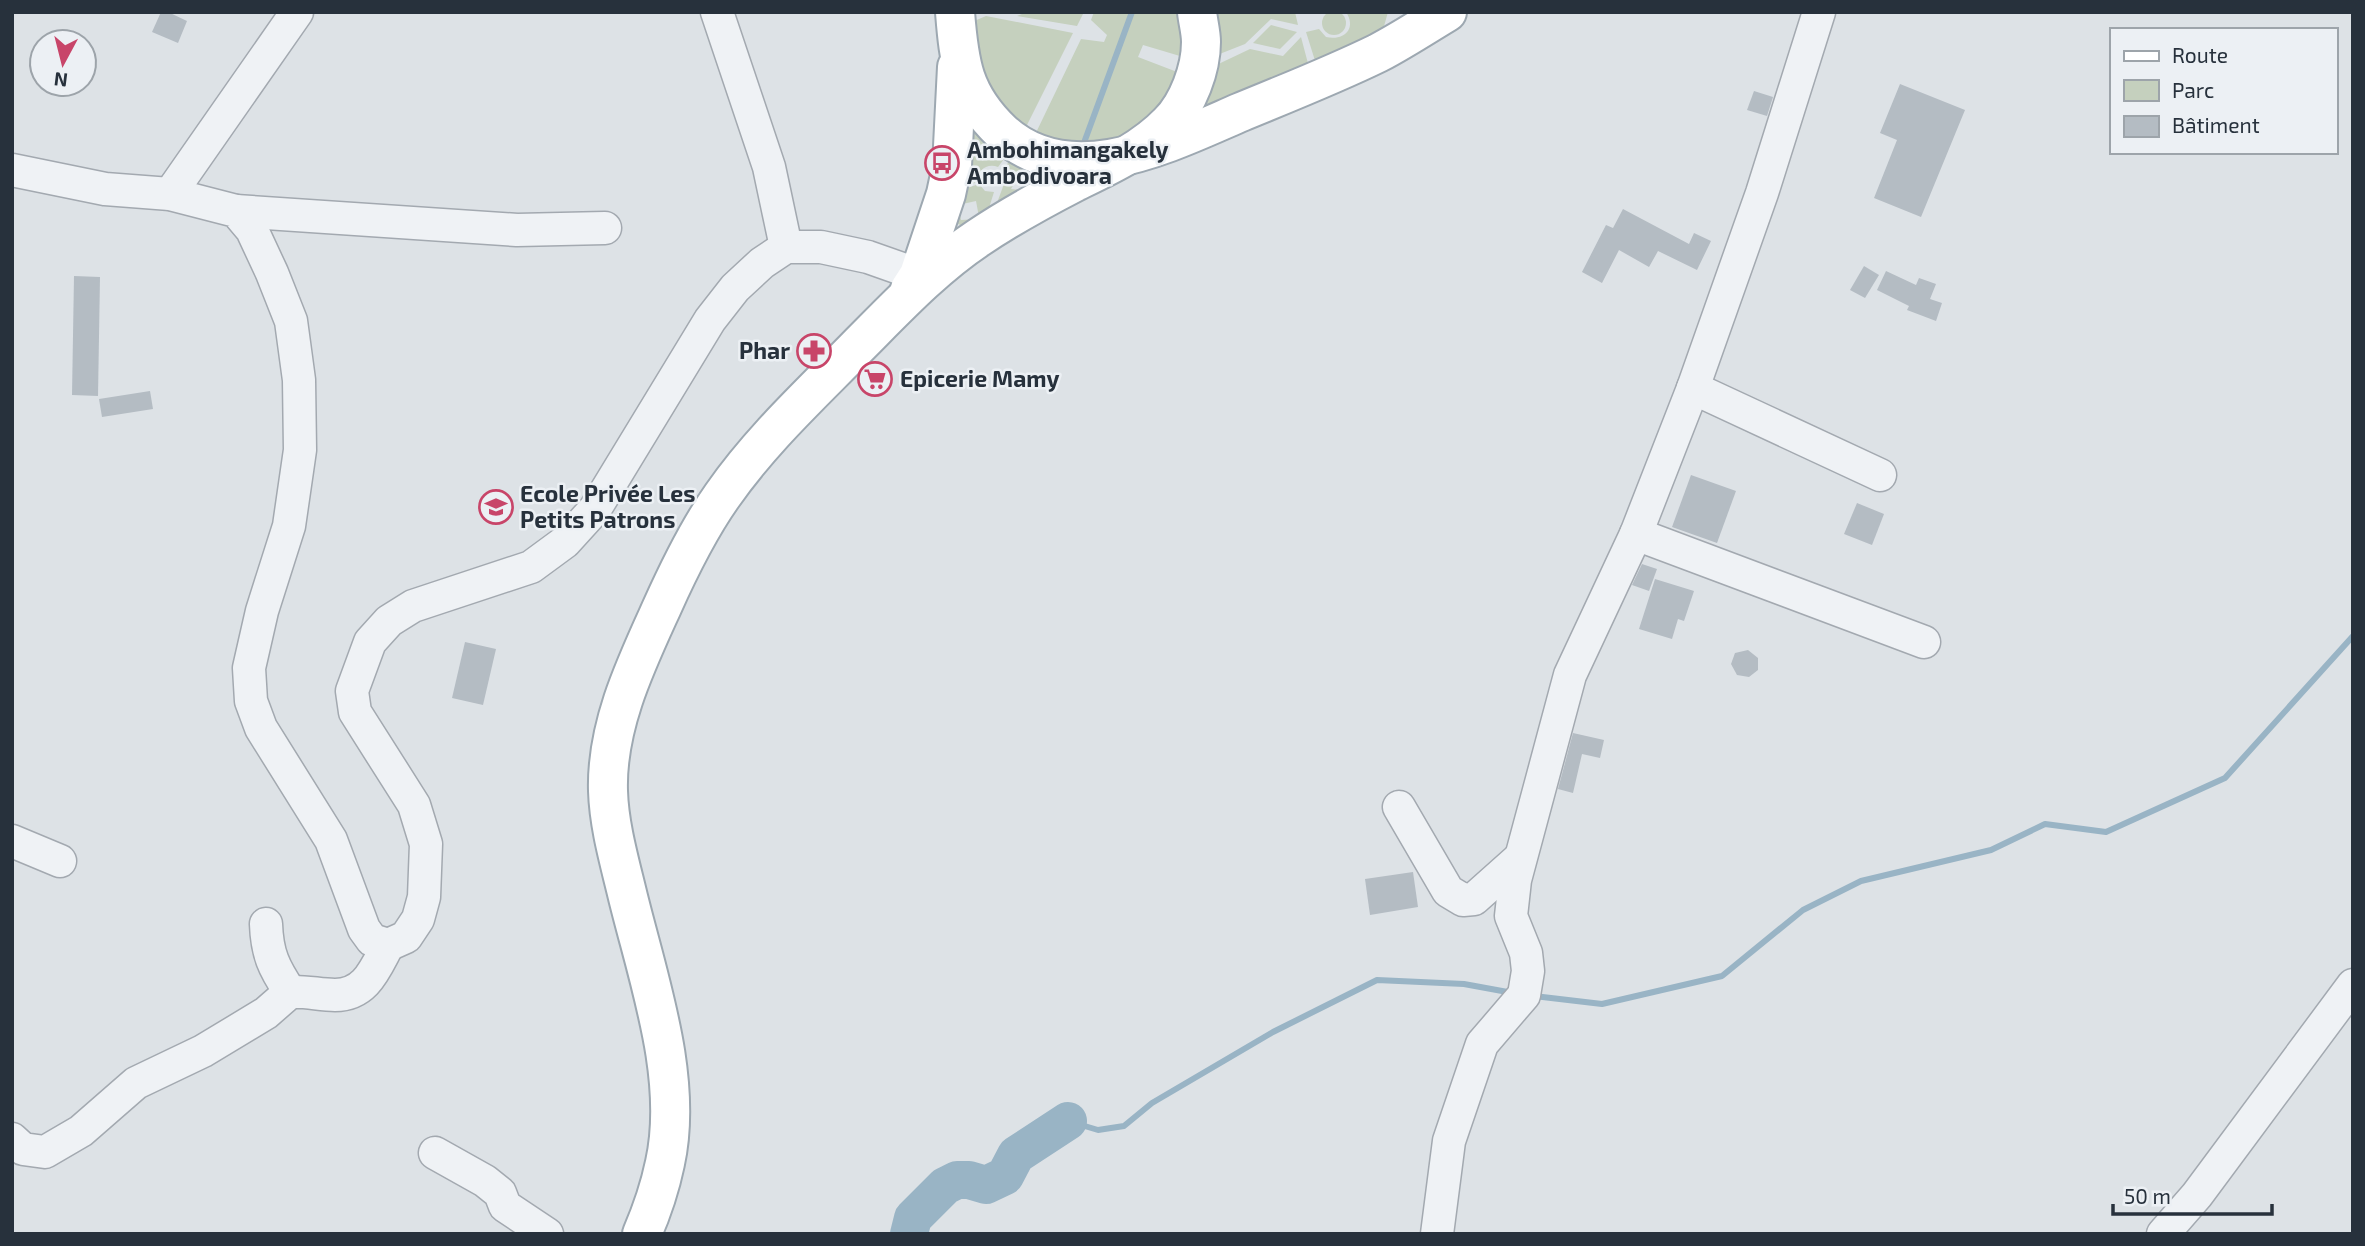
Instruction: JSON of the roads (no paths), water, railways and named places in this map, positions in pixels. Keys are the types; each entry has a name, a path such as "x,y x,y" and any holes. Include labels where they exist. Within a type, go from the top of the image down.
{"main road":[{"path":"955,12 958,50 969,90 979,107 1010,139 1030,153 1057,161 1084,162 1130,154 1191,134 1380,52 1447,12"},
{"path":"922,278 952,166 962,12"},
{"path":"642,1234 666,1161 669,1104 660,1031 610,815 608,772 628,686 670,589 681,565 722,496 773,431 898,307 922,278 978,238 1043,199 1130,154 1171,122 1186,98 1198,68 1201,42 1197,12"}],"street":[{"path":"170,194 297,12"},
{"path":"717,12 769,167 786,247"},
{"path":"1437,1234 1449,1141 1482,1044 1524,995 1528,971 1526,953 1511,916 1520,858 1570,676 1636,534 1693,388 1762,193 1819,12"},
{"path":"12,170 105,189 170,194 236,211 517,230 604,228"},
{"path":"236,211 252,230 291,321 299,380 300,450 291,513 262,611 249,668 251,701 261,728 331,840 364,929 372,940 388,945"},
{"path":"12,1139 23,1149 45,1152 80,1131 136,1083 203,1051 266,1013 290,992 335,995 355,993 370,976 388,945 406,937 418,919 425,897 426,844 414,805 355,712 352,691 370,642 389,621 413,606 531,567 565,542 596,509 710,320 735,288 762,263 786,247 821,247 868,257 922,278"},
{"path":"1693,388 1880,475"},
{"path":"1636,534 1924,642"},
{"path":"1399,807 1448,891 1463,900 1474,899 1520,858"},
{"path":"12,841 60,861"},
{"path":"266,924 267,942 274,968 290,992"},
{"path":"2163,1234 2197,1195 2353,985"},
{"path":"435,1153 485,1181 500,1193 505,1206 547,1234"}],"waterway":[{"path":"1085,140 1132,12"},
{"path":"1534,996 1602,1004 1722,976 1803,910 1861,881 1991,850 2045,824 2106,832 2225,778 2353,636"},
{"path":"1068,1121 1098,1130 1124,1126 1152,1103 1273,1032 1377,980 1464,984 1513,993"},
{"path":"909,1234 913,1218 945,1186 957,1180 986,1185 1005,1176 1016,1155 1068,1121"}],"place":[{"name":"Ambohimangakely Ambodivoara","path":"942,163"},
{"name":"Phar","path":"814,351"},
{"name":"Epicerie Mamy","path":"875,379"},
{"name":"Ecole Privée Les Petits Patrons","path":"496,507"}]}
